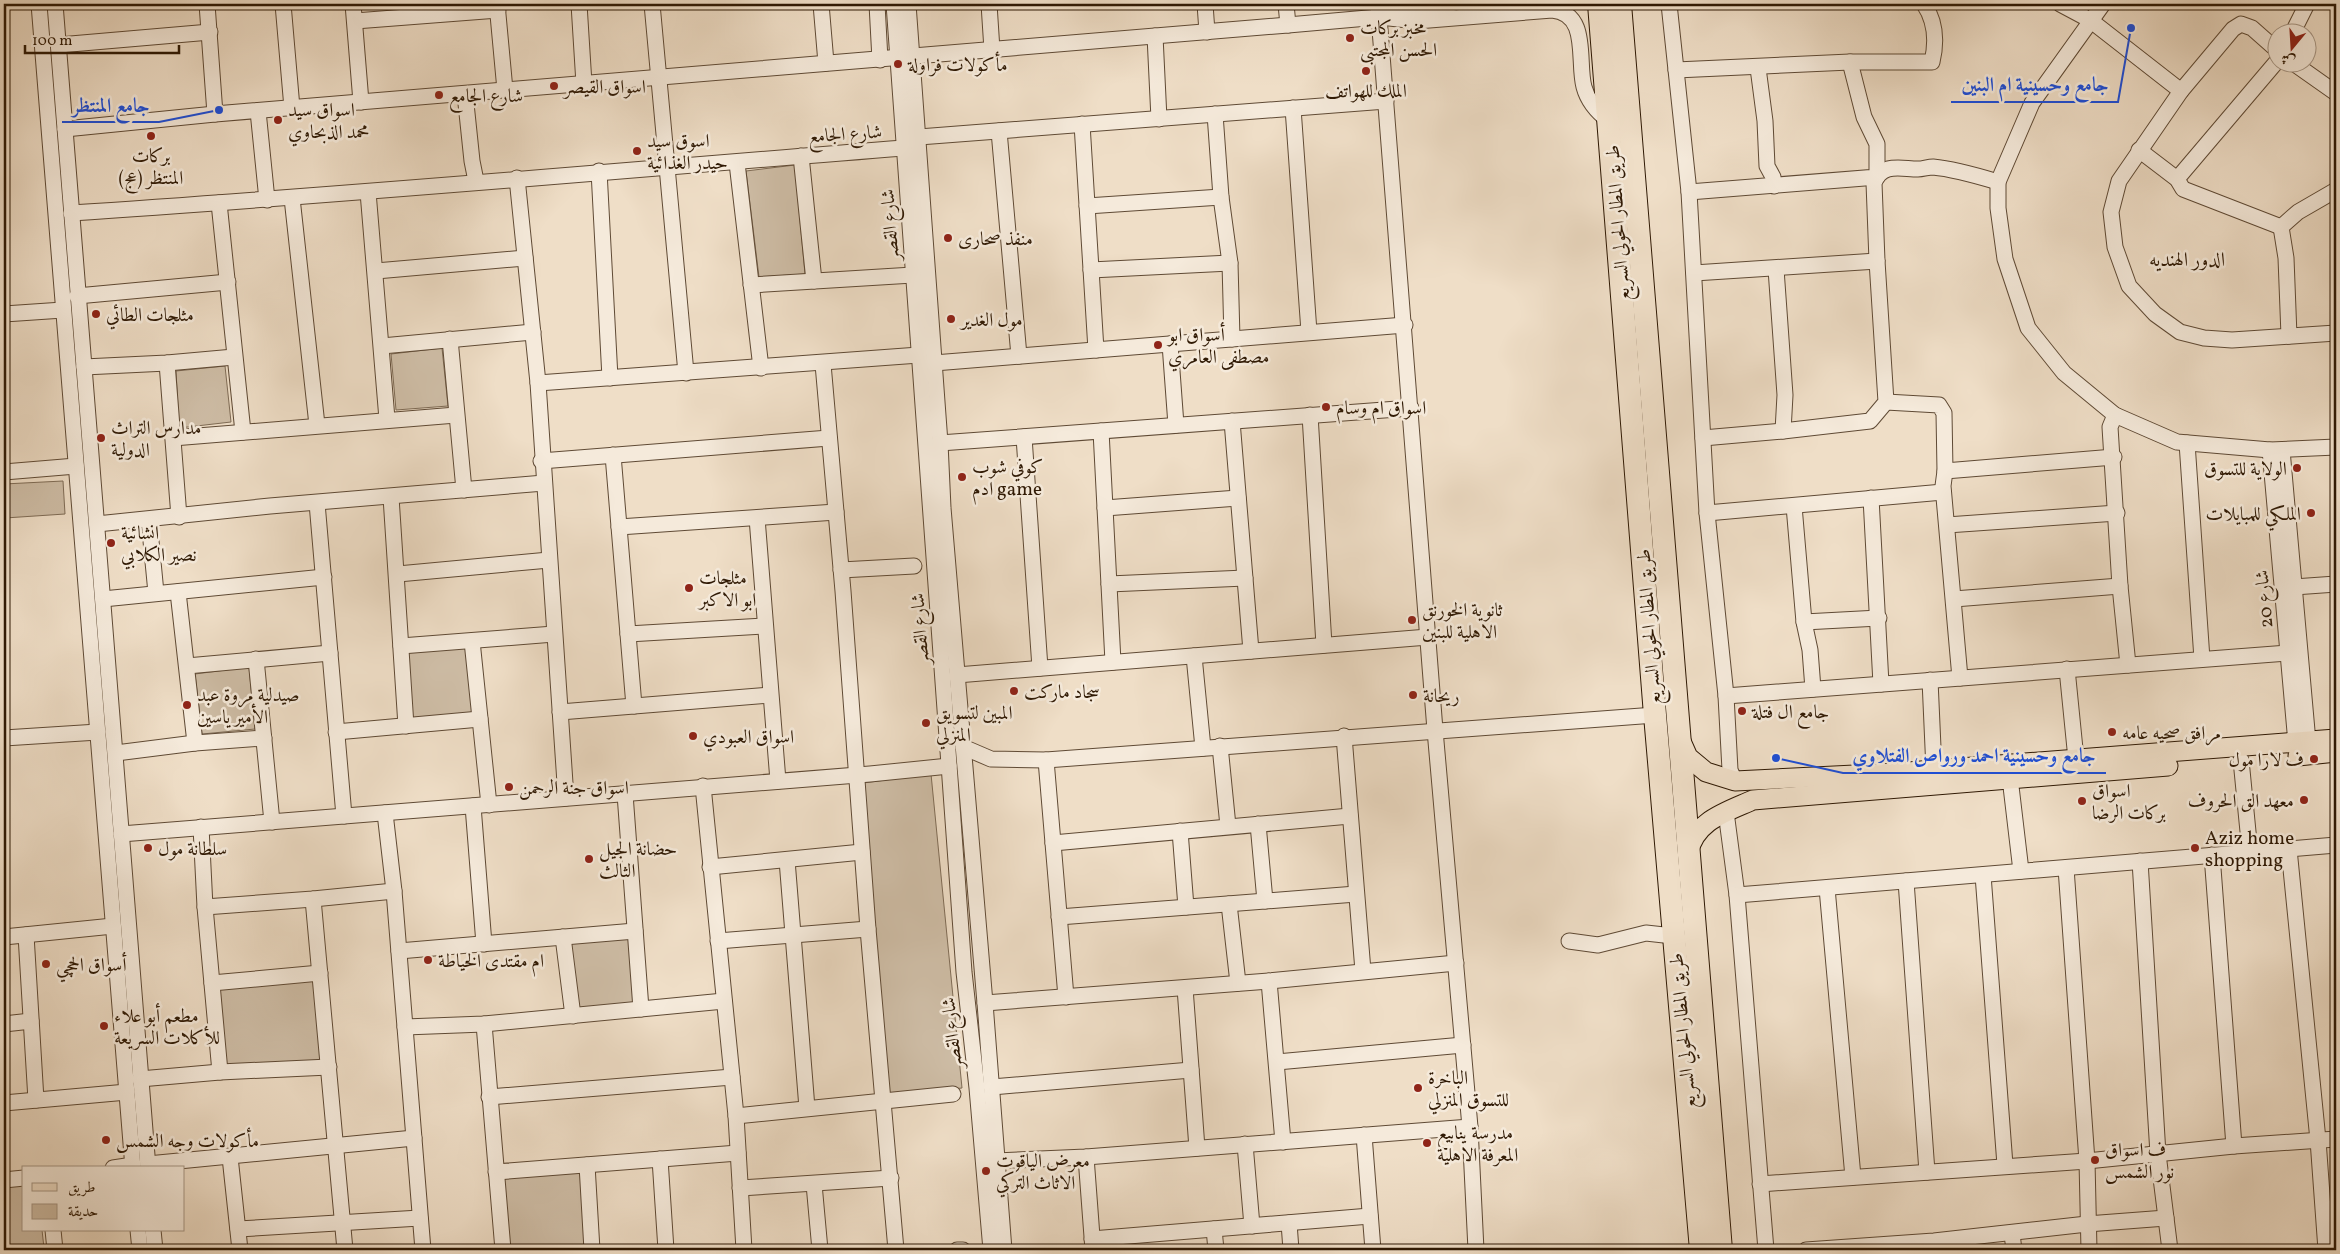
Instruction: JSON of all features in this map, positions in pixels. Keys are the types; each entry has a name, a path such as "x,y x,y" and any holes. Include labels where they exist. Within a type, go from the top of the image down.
{"highway":[{"name":"طريق المطار الحولي السريع","path":"1599,4 1673,936 1701,1250"},
{"name":"طريق المطار الحولي السريع","path":"1620,4 1721,1250"}],"main road":[{"path":"1679,736 1688,758 1706,772 1735,781 2010,778 2336,752"},
{"path":"1688,856 1694,835 1700,828 1726,812 1753,800 1912,779 1934,770 2336,739"}],"street":[{"path":"39,4 64,310 79,403 82,441 98,524 121,834 122,949 127,1092 140,1166"},
{"path":"55,4 84,367 79,403"},
{"path":"207,4 215,114"},
{"path":"283,4 292,108"},
{"path":"353,4 361,102"},
{"path":"579,4 584,84"},
{"path":"652,4 686,373"},
{"path":"821,4 826,63"},
{"path":"877,4 880,60"},
{"name":"شارع القصر","path":"894,4 905,58"},
{"name":"شارع القصر","path":"908,4 904,148 919,355 936,486 949,766 963,960 977,1088 991,1250"},
{"path":"990,4 992,50"},
{"path":"1205,4 1207,32"},
{"path":"1286,4 1288,25"},
{"path":"65,129 215,114 1288,25 1378,10 1452,4"},
{"path":"1669,4 1689,192 1707,513 1726,696 1730,770 1735,781"},
{"path":"1676,70 1758,68 1850,62 1932,62 1936,45 1932,16 1924,4"},
{"path":"2060,4 2090,20 2181,90"},
{"path":"2104,4 2090,20 2032,103 1998,182 1998,208 2005,259 2028,328 2064,373 2115,415 2177,442 2276,450 2336,447"},
{"path":"2297,22 2307,4"},
{"path":"355,21 498,7 505,90"},
{"path":"1378,10 1405,324 1435,730 1470,1127 1476,1250"},
{"path":"1378,10 1418,21 1552,10 1563,12 1572,18 1578,28 1583,80 1587,96 1596,110 1609,121"},
{"path":"2268,42 2252,28 2241,24 2233,29 2181,90 2119,181 2111,212 2115,246 2128,286 2155,314 2180,332 2204,338 2232,340 2336,334"},
{"path":"59,45 210,32"},
{"path":"1155,36 1159,119"},
{"path":"905,58 919,137 940,443 936,486"},
{"path":"1703,438 1783,432 1870,421 1886,402 1874,183 1877,176 1877,144 1864,118 1850,62"},
{"path":"1758,68 1765,121 1767,166 1773,177 1774,186"},
{"path":"2177,179 2268,72"},
{"path":"2306,72 2336,93"},
{"path":"464,94 476,182"},
{"path":"919,137 1386,101"},
{"path":"1293,108 1309,332"},
{"path":"258,111 267,200"},
{"path":"1215,114 1221,197 1230,263 1232,339"},
{"path":"1082,124 1096,350"},
{"path":"999,131 1019,356"},
{"name":"شارع الجامع","path":"71,213 267,200 599,171 737,163 904,148"},
{"path":"2139,150 2177,179 2183,189 2281,227"},
{"path":"801,156 814,281"},
{"path":"737,163 761,368"},
{"path":"1689,192 1877,176 1885,170 1899,166 1917,169 1932,167 1998,182"},
{"path":"599,171 610,378"},
{"path":"517,178 538,383 566,798"},
{"path":"2281,227 2298,212 2336,190"},
{"path":"368,192 387,419"},
{"path":"1087,206 1221,197"},
{"path":"292,198 317,425"},
{"path":"219,203 243,432"},
{"path":"2281,227 2286,258 2289,336"},
{"path":"376,271 526,258"},
{"path":"1694,273 1877,261"},
{"path":"1091,270 1230,263"},
{"path":"1776,268 1785,395 1783,432"},
{"path":"751,285 913,274"},
{"path":"77,296 228,282"},
{"path":"4,314 64,310"},
{"path":"934,363 1405,324"},
{"path":"382,346 533,332"},
{"path":"450,339 464,490"},
{"path":"1170,344 1176,425"},
{"path":"538,383 823,364 919,355"},
{"path":"84,367 167,363 234,357"},
{"path":"167,363 179,517"},
{"path":"823,364 896,1250"},
{"path":"1886,402 1940,405 1944,413 1945,471 1942,478 1960,678"},
{"path":"940,443 1411,408"},
{"path":"173,438 387,419 456,415"},
{"path":"1310,415 1324,645"},
{"path":"2115,415 2110,427 2114,457 2120,586 2128,665"},
{"path":"1232,421 1252,651"},
{"path":"1101,431 1113,662"},
{"path":"1024,437 1040,668"},
{"path":"542,461 829,438"},
{"path":"82,441 76,466 113,926 122,949"},
{"path":"2187,443 2202,659"},
{"name":"شارع 20","path":"2276,450 2294,587 2302,742"},
{"name":"شارع 20","path":"2276,450 2288,653 2302,742"},
{"path":"613,455 634,706"},
{"path":"1945,471 2114,457"},
{"path":"4,472 76,466"},
{"path":"98,524 317,502 544,483"},
{"path":"1707,513 1943,492"},
{"path":"391,497 398,574 406,726"},
{"path":"1105,508 1238,498"},
{"path":"1871,498 1879,618 1881,684"},
{"path":"317,502 344,816"},
{"path":"1794,506 1804,622 1810,650 1813,689"},
{"path":"620,527 836,512"},
{"path":"1947,525 2117,513"},
{"path":"757,518 764,626 778,781"},
{"path":"149,520 156,593"},
{"path":"938,528 957,675 1004,1250"},
{"path":"398,574 549,560"},
{"path":"841,570 914,566"},
{"path":"103,599 324,577"},
{"path":"1109,584 1245,578"},
{"path":"2294,587 2336,584"},
{"path":"1954,599 2120,586"},
{"path":"178,592 195,743"},
{"path":"1804,622 1879,618"},
{"path":"628,634 764,626"},
{"path":"401,646 554,634"},
{"path":"957,675 1428,637"},
{"path":"472,641 489,804"},
{"path":"187,666 330,653"},
{"path":"1726,696 2288,653"},
{"path":"1194,656 1203,748"},
{"path":"256,659 272,822"},
{"path":"2067,670 2076,759"},
{"path":"1930,680 1934,770"},
{"path":"560,712 770,695"},
{"path":"963,746 991,759 1046,760 1344,736 1655,715"},
{"path":"336,732 480,719"},
{"path":"4,738 98,732"},
{"path":"1344,736 1362,971"},
{"path":"116,753 195,743 264,738"},
{"path":"1220,746 1228,826"},
{"path":"1046,760 1066,997"},
{"path":"2241,760 2250,852"},
{"path":"121,834 949,766"},
{"path":"2010,778 2021,871"},
{"path":"703,786 736,1116 744,1250"},
{"path":"625,794 641,1010"},
{"path":"472,806 484,944"},
{"path":"1726,812 1737,896 1766,1250"},
{"path":"385,813 394,891 422,1250"},
{"path":"1053,843 1350,816"},
{"path":"1258,824 1264,901"},
{"path":"201,828 205,907 220,1072"},
{"path":"1180,831 1186,907"},
{"path":"1737,896 2336,845"},
{"path":"2289,849 2318,1140 2326,1250"},
{"path":"710,867 862,852"},
{"path":"2212,855 2234,1146"},
{"path":"787,860 807,1108"},
{"path":"2140,862 2158,1154 2170,1250"},
{"path":"2066,868 2087,1161 2087,1224 2090,1250"},
{"path":"1983,875 2005,1165"},
{"path":"1906,881 1927,1172"},
{"path":"1827,888 1853,1177"},
{"path":"205,907 394,891"},
{"path":"1059,917 1356,894"},
{"path":"313,899 345,1250"},
{"path":"1228,904 1238,983"},
{"path":"4,937 113,926"},
{"path":"718,941 868,928"},
{"path":"399,951 635,931"},
{"path":"1569,941 1598,945 1646,933 1673,936"},
{"path":"26,935 36,1100"},
{"path":"563,937 573,1016"},
{"path":"963,960 973,964 981,959"},
{"path":"985,1003 1269,981 1456,962"},
{"path":"212,983 320,973"},
{"path":"124,975 140,1079 140,1166"},
{"path":"965,981 975,977 983,981"},
{"path":"1269,981 1283,1142"},
{"path":"1185,988 1197,1148"},
{"path":"405,1027 484,1024 724,1001"},
{"path":"4,1024 32,1021"},
{"path":"484,1024 503,1250"},
{"path":"1277,1062 1463,1045"},
{"path":"140,1079 220,1072 329,1067"},
{"path":"992,1087 1191,1070"},
{"path":"489,1096 732,1077"},
{"path":"4,1103 127,1092"},
{"path":"736,1116 953,1094"},
{"path":"996,1161 1283,1142 1470,1127"},
{"path":"1364,1135 1373,1250"},
{"path":"140,1166 414,1138"},
{"path":"1760,1184 2005,1165 2087,1161 2336,1138"},
{"path":"1245,1144 1252,1226"},
{"path":"496,1172 738,1153"},
{"path":"1086,1156 1093,1245 1214,1229 1370,1216"},
{"path":"230,1157 240,1250"},
{"path":"660,1159 666,1250"},
{"path":"587,1165 592,1250"},
{"path":"4,1180 22,1178"},
{"path":"740,1188 891,1178"},
{"path":"814,1184 820,1250"},
{"path":"238,1229 420,1218"},
{"path":"1806,1250 1935,1246 2087,1224 2166,1218"},
{"path":"1693,1250 1698,1220"},
{"path":"1289,1223 1291,1250"},
{"path":"1214,1229 1216,1250"},
{"path":"53,1232 55,1250"},
{"path":"138,1232 140,1250"},
{"path":"153,1232 155,1250"},
{"path":"2012,1234 2014,1250"},
{"path":"957,1250 963,1250"}],"green space":[{"path":"795,165 805,274 759,277 746,171"},
{"path":"442,348 448,406 396,410 391,354"},
{"path":"225,366 231,422 179,428 176,371"},
{"path":"63,481 65,514 5,518 4,484"},
{"path":"469,645 475,715 411,721 406,649"},
{"path":"249,667 255,729 202,734 195,674"},
{"path":"931,774 962,1088 887,1096 863,783"},
{"path":"630,936 636,1005 578,1011 569,942"},
{"path":"317,978 324,1063 225,1071 218,986"},
{"path":"584,1168 588,1250 506,1250 498,1175"},
{"path":"22,1185 22,1232 42,1232 44,1248 4,1250 4,1187"}],"place":[{"name":"جامع وحسينية ام البنين","path":"2131,28"},
{"name":"مخبز بركات الحسن المجتبى","path":"1350,38"},
{"name":"مأكولات فراولة","path":"898,64"},
{"name":"الملك للهواتف","path":"1366,71"},
{"name":"اسواق القيصر","path":"554,86"},
{"name":"شارع الجامع","path":"439,95"},
{"name":"جامع المنتظر","path":"219,110"},
{"name":"اسواق سيد محمد الذبحاوي","path":"278,120"},
{"name":"بركات المنتظر (عج)","path":"151,136"},
{"name":"اسوق سيد حيدر الغذائية","path":"637,151"},
{"name":"منفذ صحارى","path":"948,238"},
{"name":"مثلجات الطائي","path":"96,314"},
{"name":"مول الغدير","path":"951,319"},
{"name":"أسواق ابو مصطفى العامري","path":"1158,345"},
{"name":"اسواق ام وسام","path":"1326,407"},
{"name":"مدارس التراث الدولية","path":"101,438"},
{"name":"الولاية للتسوق","path":"2297,468"},
{"name":"كوفي شوب ادم game","path":"962,477"},
{"name":"الملكي للمبايلات","path":"2311,513"},
{"name":"انشائية نصير الكلابي","path":"111,543"},
{"name":"مثلجات ابو الاكبر","path":"689,588"},
{"name":"ثانوية الخورنق الاهلية للبنين","path":"1412,620"},
{"name":"سجاد ماركت","path":"1014,691"},
{"name":"ريحانة","path":"1413,695"},
{"name":"صيدلية مروة عبد الأمير ياسين","path":"187,705"},
{"name":"جامع ال فتلة","path":"1742,711"},
{"name":"المبين لتسويق المنزلي","path":"926,723"},
{"name":"مرافق صحيه عامه","path":"2112,732"},
{"name":"اسواق العبودي","path":"693,736"},
{"name":"جامع وحسينية احمد ورواص الفتلاوي","path":"1776,758"},
{"name":"ف لارا مول","path":"2314,759"},
{"name":"اسواق جنة الرحمن","path":"509,787"},
{"name":"معهد الق الحروف","path":"2304,800"},
{"name":"اسواق بركات الرضا","path":"2082,801"},
{"name":"سلطانة مول","path":"148,848"},
{"name":"Aziz home shopping","path":"2195,848"},
{"name":"حضانة الجيل الثالث","path":"589,859"},
{"name":"ام مقتدى الخياطة","path":"428,960"},
{"name":"أسواق الحچي","path":"46,964"},
{"name":"مطعم أبو علاء للأكلات السريعة","path":"104,1026"},
{"name":"الباخرة للتسوق المنزلي","path":"1418,1088"},
{"name":"مأكولات وجه الشمس","path":"106,1140"},
{"name":"مدرسة ينابيع المعرفة الاهلية","path":"1427,1143"},
{"name":"ف اسواق نور الشمس","path":"2095,1160"},
{"name":"معرض الياقوت الاثاث التركي","path":"986,1171"}],"district":[{"name":"الدور الهنديه","path":"2187,259"}]}
